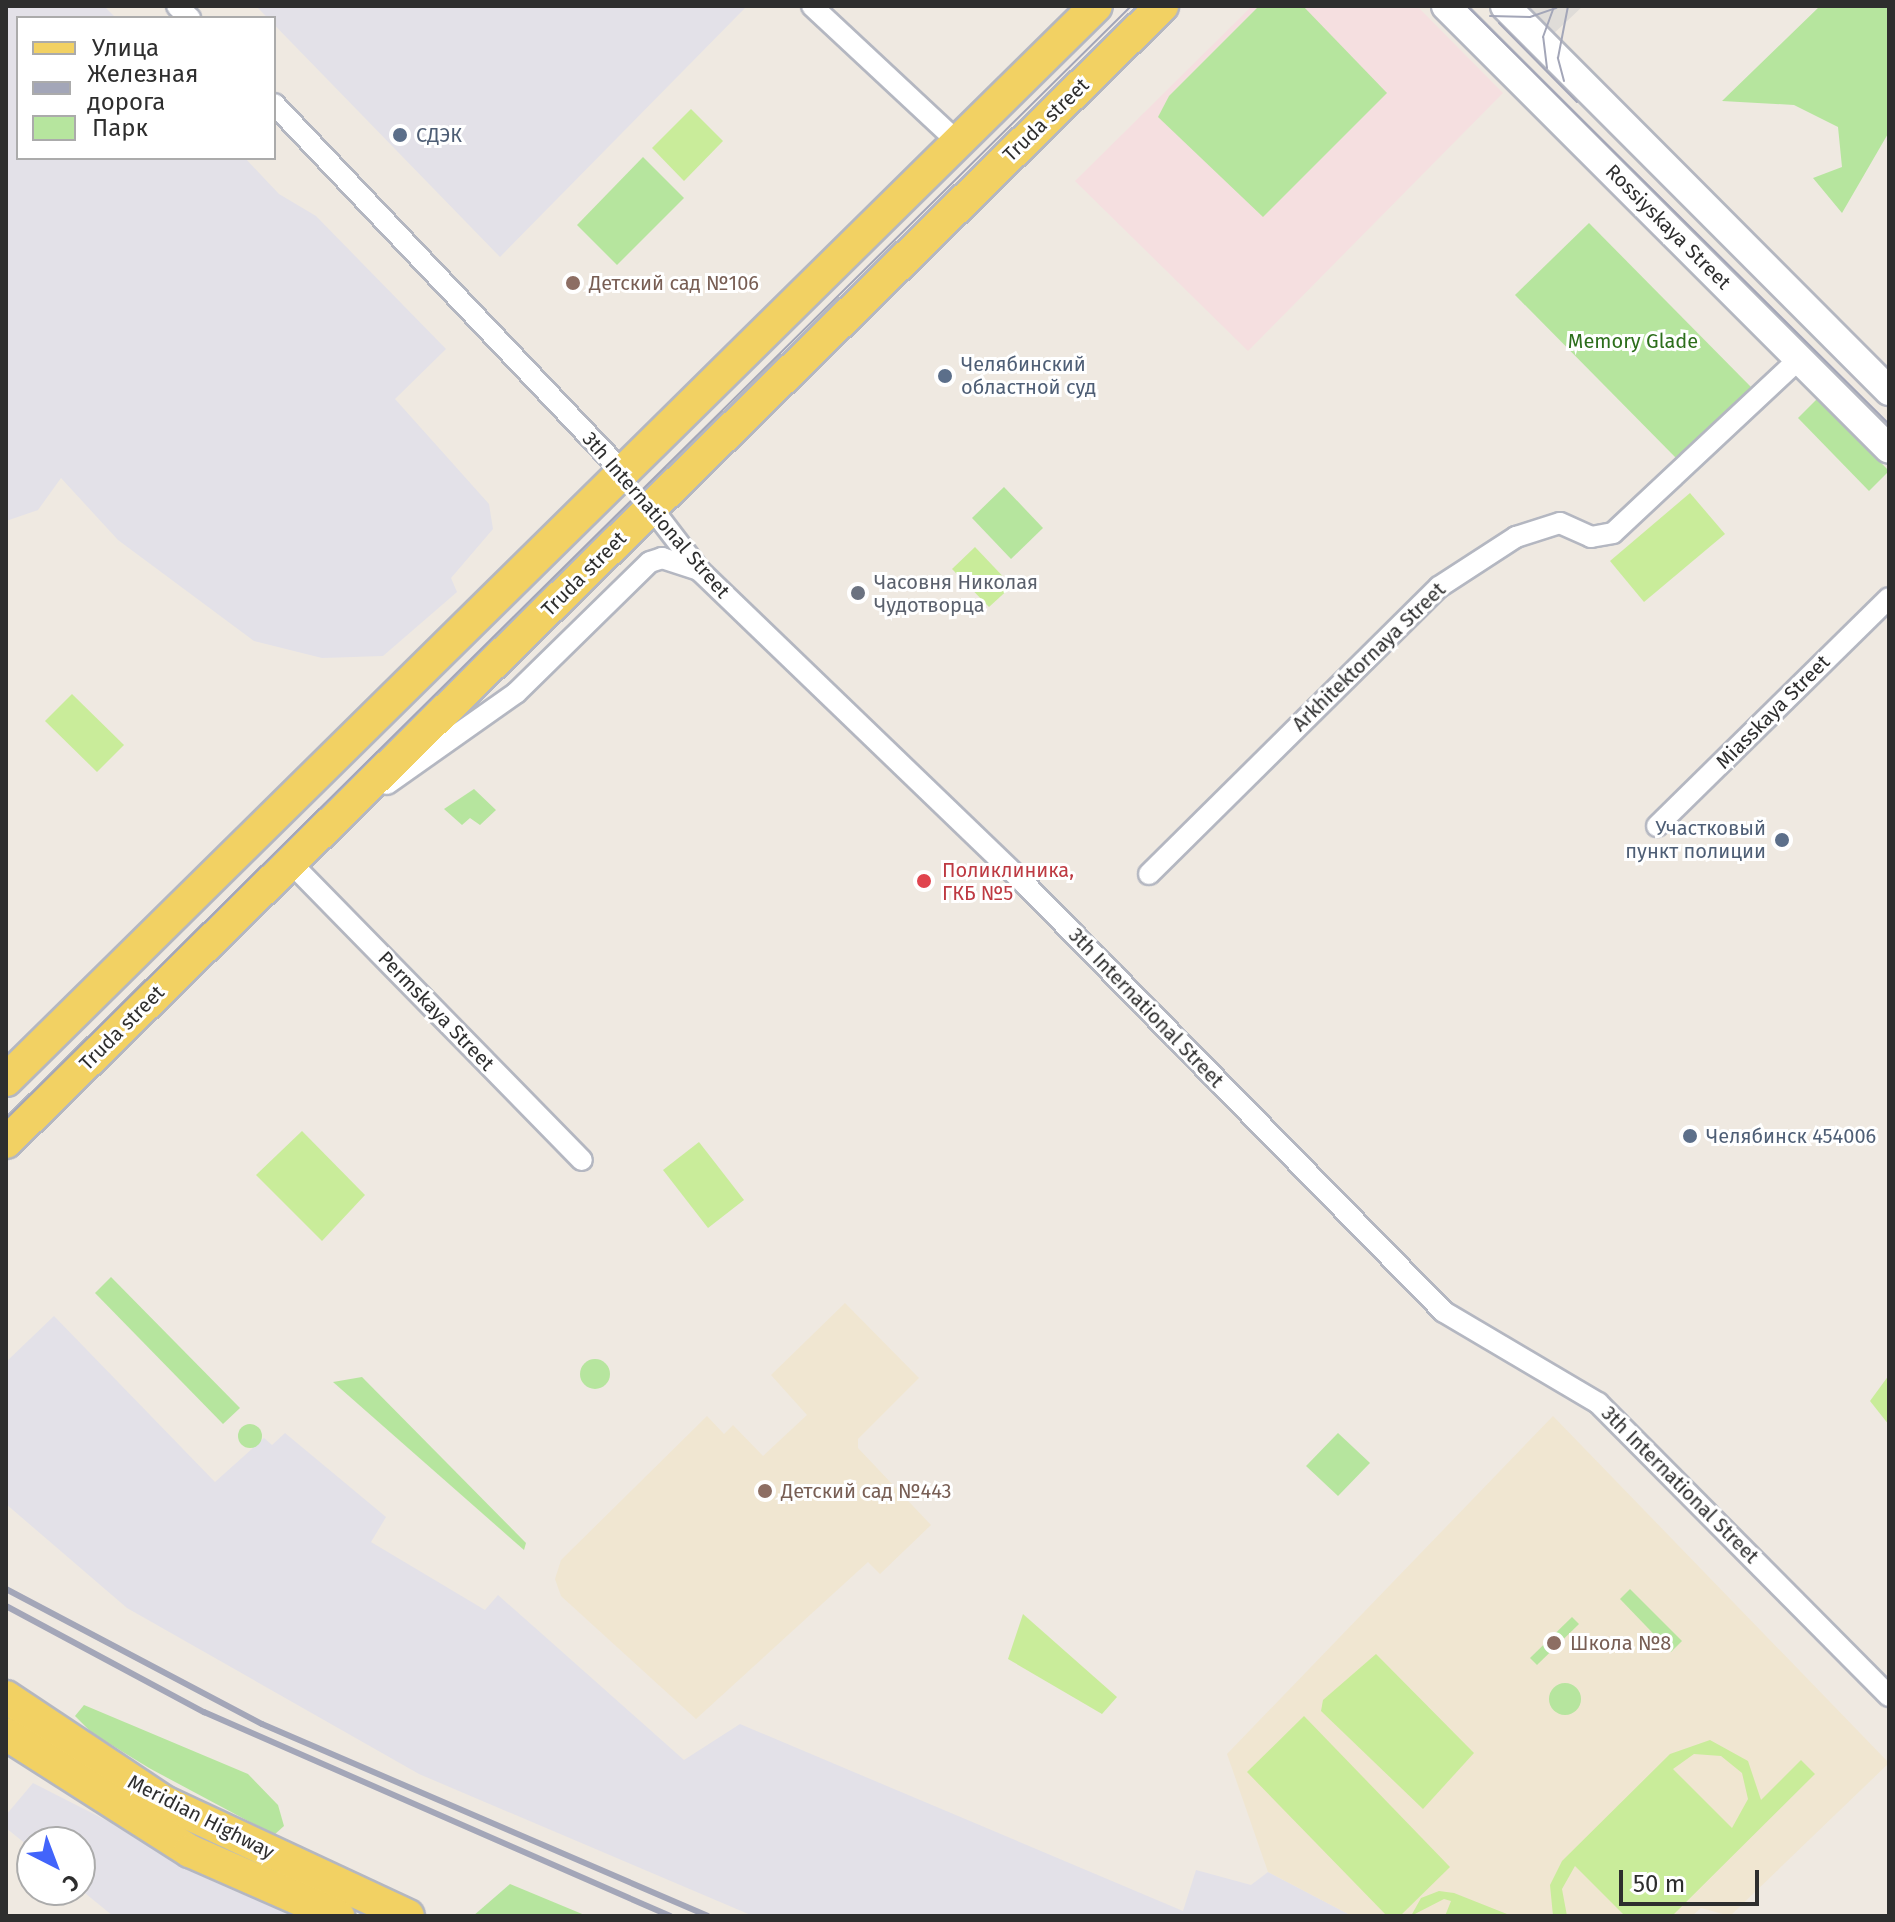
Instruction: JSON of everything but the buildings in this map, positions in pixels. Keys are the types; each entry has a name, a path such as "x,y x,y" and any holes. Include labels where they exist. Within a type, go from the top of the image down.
{"main road":[{"path":"6,1080 1096,6"},
{"name":"Truda street","path":"6,1142 1162,6"},
{"name":"Rossiyskaya Street","path":"1446,6 1889,449"},
{"path":"1505,6 1889,391"},
{"path":"958,142 990,175"},
{"name":"3th International Street","path":"623,472 651,507"},
{"name":"Meridian Highway","path":"6,1697 164,1802 408,1916"},
{"name":"Meridian Highway","path":"6,1734 190,1851 338,1916"}],"street":[{"path":"812,6 958,142"},
{"name":"3th International Street","path":"276,106 623,472"},
{"name":"Arkhitektornaya Street","path":"1149,874 1439,587 1516,537 1560,523 1591,537 1613,533 1800,358"},
{"name":"3th International Street","path":"651,507 700,571 1024,883 1444,1312 1598,1403 1889,1696"},
{"path":"328,825 516,693 650,562 662,558 700,571"},
{"name":"Miasskaya Street","path":"1657,826 1889,598"},
{"name":"Permskaya Street","path":"290,862 582,1160"}],"shaded area":[{"path":"6,6 104,6 114,16 16,16 16,160 247,160 279,194 316,216 446,349 395,399 489,504 493,529 451,578 457,592 383,656 322,658 254,641 118,540 61,478 38,510 6,521"},
{"path":"256,6 747,6 500,257 276,27 276,16 266,16"},
{"path":"1252,6 1417,6 1503,93 1248,351 1075,181"},
{"path":"1520,6 1583,6 1550,37"},
{"name":"Детский сад №443","path":"845,1303 919,1378 858,1439 858,1448 931,1525 880,1574 868,1562 696,1719 561,1596 555,1579 561,1560 707,1416 724,1434 733,1425 763,1456 807,1415 771,1375"},
{"path":"54,1316 215,1482 264,1438 272,1445 285,1433 386,1517 371,1542 485,1610 498,1595 684,1760 740,1724 1183,1911 1196,1870 1251,1885 1268,1872 1352,1916 753,1916 419,1774 127,1608 6,1504 6,1362"},
{"name":"Школа №8","path":"1553,1416 1889,1763 1730,1916 1701,1908 1692,1916 1352,1916 1268,1872 1227,1754"},
{"path":"33,1783 188,1862 305,1916 113,1916 96,1902 96,1826 16,1826 16,1836 6,1828 6,1815"}],"green space":[{"path":"1259,6 1303,6 1387,93 1263,217 1158,117 1169,96"},
{"path":"1820,6 1889,7 1889,132 1842,213 1813,178 1842,167 1838,127 1794,105 1722,101"},
{"path":"691,109 723,141 684,181 652,148"},
{"path":"643,157 684,198 617,265 577,225"},
{"name":"Memory Glade","path":"1589,223 1751,387 1677,459 1515,295"},
{"path":"1818,398 1889,471 1869,491 1798,418"},
{"path":"1004,487 1043,528 1011,559 972,518"},
{"path":"1690,493 1725,534 1644,602 1610,561"},
{"path":"975,547 1012,586 989,607 952,569"},
{"path":"72,694 124,745 97,772 45,721"},
{"path":"474,789 496,810 480,825 470,818 462,825 444,809"},
{"path":"302,1131 365,1195 322,1241 256,1175"},
{"path":"699,1142 744,1200 708,1228 663,1170"},
{"path":"111,1277 240,1408 223,1424 95,1293"},
{"path":"595,1359 606,1363 610,1374 606,1385 595,1389 584,1385 580,1374 584,1363"},
{"path":"1889,1375 1889,1425 1870,1401"},
{"path":"362,1377 526,1543 524,1550 333,1382"},
{"path":"250,1424 259,1427 262,1436 259,1445 250,1448 241,1445 238,1436 241,1427"},
{"path":"1338,1433 1370,1463 1338,1496 1306,1466"},
{"path":"1630,1589 1682,1641 1671,1652 1620,1599"},
{"path":"1023,1614 1117,1697 1102,1714 1008,1659"},
{"path":"1572,1617 1579,1624 1537,1665 1530,1658"},
{"path":"1376,1654 1474,1753 1423,1809 1321,1711 1323,1700"},
{"path":"1565,1683 1576,1688 1581,1699 1576,1710 1565,1715 1554,1710 1549,1699 1554,1688"},
{"path":"84,1705 248,1774 278,1805 284,1826 274,1835 149,1768 92,1733 75,1716"},
{"path":"1304,1716 1450,1867 1400,1916 1387,1916 1247,1772"},
{"path":"1710,1740 1748,1761 1761,1800 1801,1760 1815,1774 1672,1916 1625,1916 1575,1866 1562,1889 1567,1916 1553,1916 1550,1885 1562,1861 1670,1754","holes":["1694,1754 1721,1756 1742,1773 1748,1799 1732,1828 1673,1769"]},
{"path":"510,1884 587,1916 473,1916"},
{"path":"1439,1891 1454,1893 1512,1916 1445,1916 1451,1901 1444,1899 1411,1916 1421,1898"}],"tram line":[{"path":"6,1119 1131,6"},
{"path":"1467,6 1889,424"},
{"path":"1547,68 1543,37 1554,6"},
{"path":"1564,81 1558,58 1568,6"},
{"path":"1490,16 1530,17 1556,8"},
{"path":"1499,23 1577,102"}],"railway":[{"path":"6,1589 262,1724 707,1916"},
{"path":"6,1606 204,1712 670,1916"}],"place":[{"name":"СДЭК","path":"400,135"},
{"name":"Детский сад №106","path":"573,283"},
{"name":"Челябинский областной суд","path":"945,376"},
{"name":"Часовня Николая Чудотворца","path":"858,593"},
{"name":"Участковый пункт полиции","path":"1782,840"},
{"name":"Поликлиника, ГКБ №5","path":"924,881"},
{"name":"Челябинск 454006","path":"1690,1136"},
{"name":"Детский сад №443","path":"765,1491"},
{"name":"Школа №8","path":"1554,1643"}]}
